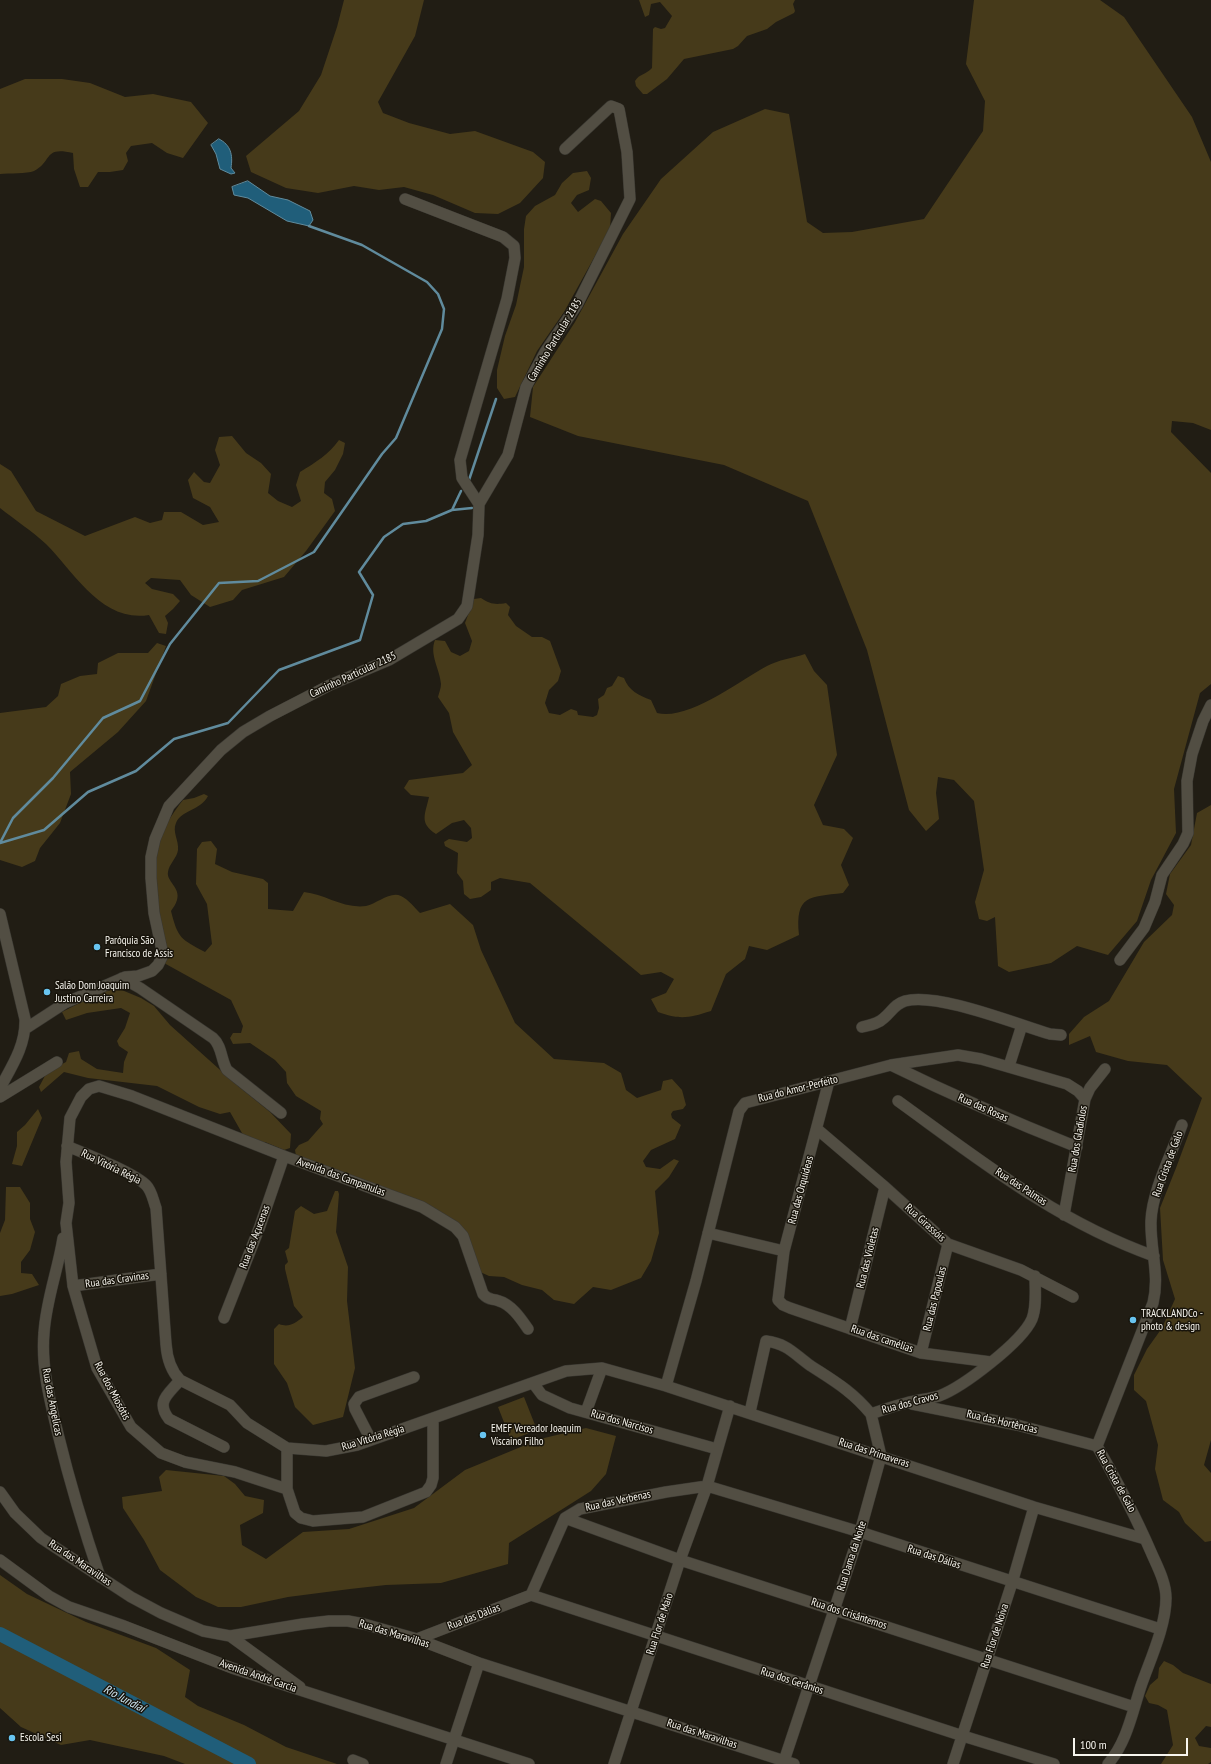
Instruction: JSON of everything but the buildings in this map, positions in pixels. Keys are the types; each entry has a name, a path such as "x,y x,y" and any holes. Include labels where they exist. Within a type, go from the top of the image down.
{"street":[{"name":"Caminho Particular 2185","path":"122,978 152,971 158,965 163,955 154,913 151,858 155,839 169,806 221,750 243,732 330,685 389,660 458,618 467,606 478,535 479,504 508,454 526,388 545,352 577,305 630,199 627,152 619,109 612,106 565,149"},
{"path":"405,199 504,237 514,246 515,258 507,300 460,460 462,478 479,504"},
{"path":"1120,960 1144,928 1155,902 1162,875 1183,844 1188,833 1187,781 1192,754 1201,727 1211,705"},
{"path":"0,914 25,1029 19,1054 0,1088"},
{"path":"25,1029 64,1003 122,978 140,988 213,1038 218,1044 222,1061 228,1070 281,1113"},
{"path":"862,1027 884,1019 895,1006 901,1003 920,999 937,1000 1050,1034 1061,1034"},
{"path":"1009,1066 1022,1026"},
{"name":"Rua do Amor-Perfeito","path":"666,1386 708,1233 739,1111 745,1103 891,1065 958,1054 1009,1066 1067,1084 1078,1091 1085,1099"},
{"path":"0,1097 57,1062"},
{"name":"Rua das Rosas","path":"891,1065 998,1115 1078,1147"},
{"name":"Rua dos Gladiolos","path":"1064,1215 1078,1147 1085,1099 1090,1088 1105,1068"},
{"name":"Rua das Orquídeas","path":"778,1300 784,1251 829,1081"},
{"name":"Rua dos Miosótis","path":"98,1086 89,1089 81,1097 70,1118 66,1162 69,1203 66,1223 73,1286 97,1368 131,1427 161,1454 185,1462 236,1472 287,1489"},
{"name":"Avenida das Campanulas","path":"98,1086 132,1096 284,1156 422,1207 455,1227 463,1236 483,1294 488,1299 499,1301 512,1309 528,1330"},
{"name":"Rua das Palmas","path":"898,1101 1020,1189 1064,1215 1105,1236 1154,1256"},
{"name":"Rua Crista de Galo","path":"1108,1764 1118,1752 1123,1742 1160,1629 1165,1611 1166,1592 1145,1539 1122,1490 1096,1446 1156,1292 1151,1222 1152,1211 1155,1198 1182,1125"},
{"name":"Rua Girassóis","path":"817,1129 885,1187 948,1244 993,1259 1035,1276 1073,1297"},
{"name":"Rua Vitória Régia","path":"68,1146 128,1173 146,1184 151,1192 156,1208 168,1359 176,1375 180,1380 230,1405 247,1423 287,1448 332,1450 371,1440 566,1371 602,1368"},
{"name":"Rua das Açucenas","path":"224,1318 260,1226 284,1156"},
{"name":"Rua das Violetas","path":"850,1329 885,1187"},
{"name":"Rua das Angelicas","path":"66,1223 61,1251 47,1307 44,1334 44,1370 48,1397 68,1476 100,1577"},
{"path":"708,1233 784,1251"},
{"name":"Rua das Papoulas","path":"921,1353 948,1244"},
{"name":"Rua das Cravinas","path":"73,1286 161,1274"},
{"name":"Rua dos Cravos","path":"750,1412 766,1341 776,1342 790,1349 806,1362 842,1385 871,1414 905,1403 939,1396 954,1389 991,1362 1016,1341 1031,1319 1035,1302 1035,1276"},
{"name":"Rua das camélias","path":"778,1300 783,1305 790,1308 921,1353 991,1362"},
{"path":"586,1412 602,1368"},
{"name":"Rua das Primaveras","path":"602,1368 750,1412 1034,1507 1145,1539"},
{"path":"371,1440 355,1409 354,1404 359,1397 414,1376"},
{"path":"180,1380 164,1398 162,1404 163,1412 168,1419 224,1447"},
{"name":"Rua dos Narcisos","path":"532,1383 542,1395 550,1400 586,1412 718,1449"},
{"name":"Rua das Hortências","path":"905,1403 1017,1425 1096,1446"},
{"path":"707,1486 730,1406"},
{"name":"Rua Dama da Noite","path":"787,1763 810,1686 860,1532 881,1456 871,1414"},
{"path":"287,1448 287,1489 295,1514 301,1518 313,1521 363,1517 426,1492 431,1485 434,1471 433,1419"},
{"name":"Rua das Verbenas","path":"565,1518 580,1509 666,1492 707,1486"},
{"name":"Rua das Dálias","path":"707,1486 860,1532 1012,1583 1160,1629"},
{"name":"Rua Flor de Maio","path":"614,1764 680,1560 707,1486"},
{"name":"Rua das Maravilhas","path":"0,1492 15,1513 42,1538 131,1597 203,1631 230,1636 304,1624 348,1621 364,1624 417,1639 479,1663 631,1711 787,1763"},
{"name":"Rua Flor de Noiva","path":"953,1764 1012,1583 1034,1507"},
{"path":"532,1595 565,1518"},
{"name":"Rua dos Crisântemos","path":"565,1518 680,1560 1134,1707"},
{"name":"Avenida André Garcia","path":"0,1560 49,1596 69,1607 124,1626 232,1668 529,1764"},
{"name":"Rua das Dálias","path":"417,1639 532,1595"},
{"name":"Rua dos Gerânios","path":"532,1595 963,1736 1054,1764"},
{"path":"230,1636 311,1694"},
{"path":"446,1764 479,1663"}],"shaded area":[{"path":"344,0 424,0 415,36 378,102 383,113 409,123 450,134 475,131 533,152 545,162 543,178 520,203 498,214 475,213 433,195 404,187 379,190 354,186 318,193 286,188 251,172 246,156 299,111 321,75 337,27"},
{"path":"639,0 795,0 793,4 795,11 767,29 747,36 738,46 733,49 684,59 667,79 647,94 643,94 636,86 635,81 652,68 653,29 655,27 661,29 665,28 672,16 660,2 651,4 649,15 645,17"},
{"path":"974,0 1100,0 1124,17 1192,117 1211,162 1211,430 1193,423 1172,421 1171,432 1211,473 1211,684 1200,693 1174,789 1176,833 1151,880 1137,921 1108,955 1077,946 1051,963 1009,972 998,966 995,917 987,921 979,919 975,902 984,870 974,801 954,780 938,777 936,793 939,819 926,831 909,810 867,650 808,501 724,465 578,436 530,417 533,387 575,322 623,234 661,179 713,132 765,109 789,114 807,222 823,233 852,232 924,219 983,131 985,101 966,64"},
{"path":"25,79 62,79 90,83 125,97 153,94 191,102 208,123 183,158 167,153 152,143 131,146 126,153 128,161 123,170 98,172 88,187 80,187 74,169 73,153 63,151 52,153 40,167 34,171 0,174 0,89"},
{"path":"587,171 591,178 589,190 577,195 571,203 578,212 595,199 601,201 611,213 610,229 564,312 537,351 515,397 504,399 497,388 497,370 505,336 516,305 524,267 524,229 526,216 535,206 555,195 562,183 573,173"},
{"path":"232,436 246,453 261,463 271,474 268,493 278,501 292,507 301,501 296,485 300,472 326,454 339,440 345,443 343,454 335,470 325,482 324,493 332,499 335,511 306,551 284,577 242,590 233,600 210,607 191,595 180,580 151,578 145,583 152,589 173,594 180,601 165,616 168,623 166,634 159,633 149,615 132,615 117,611 103,603 90,593 46,544 0,508 0,464 11,471 36,511 85,536 135,517 150,523 162,520 164,512 181,512 203,525 219,522 210,507 193,498 188,480 194,472 204,482 210,483 220,465 215,450 219,437"},
{"path":"481,598 493,604 506,603 510,607 508,615 516,626 532,637 542,637 550,641 561,671 558,681 549,690 545,703 549,713 560,715 571,709 577,711 578,715 593,717 597,715 599,708 598,699 604,695 607,688 612,686 618,676 624,678 628,686 634,692 651,700 657,713 669,714 683,711 698,706 728,690 771,664 805,654 814,671 827,685 837,755 814,805 823,825 844,829 853,838 841,865 849,885 843,893 813,898 807,900 802,905 799,912 798,922 799,935 767,950 749,946 745,959 726,974 711,1011 684,1017 672,1016 658,1012 651,999 666,993 674,979 661,972 641,975 530,883 500,878 491,882 491,890 481,897 470,899 464,894 463,881 457,873 458,853 445,846 444,842 449,839 467,842 472,838 471,828 464,820 452,823 436,834 427,826 425,822 425,814 429,797 411,795 404,788 409,780 463,773 472,765 453,732 449,713 438,697 441,684 434,657 433,646 435,640 445,641 451,652 460,656 469,651 472,641 465,623 474,599"},
{"path":"157,643 166,646 146,701 118,732 70,772 71,794 60,823 40,848 35,861 22,867 0,860 0,713 46,707 58,696 61,684 80,676 97,674 98,663 118,653 148,653"},
{"path":"204,794 208,796 205,801 196,808 182,815 176,823 175,833 178,843 178,850 168,872 169,878 178,896 171,911 173,920 179,933 186,941 205,952 212,944 207,904 196,884 197,849 202,842 211,841 217,849 215,864 232,872 263,879 268,883 268,909 293,911 304,892 358,906 370,905 388,896 397,895 406,899 420,913 450,904 473,925 481,950 515,1023 554,1059 604,1063 621,1073 626,1090 637,1098 661,1090 663,1081 672,1079 682,1090 686,1105 683,1109 673,1111 671,1114 672,1118 681,1125 675,1139 651,1150 643,1161 646,1167 660,1169 674,1159 679,1161 669,1177 655,1191 659,1233 651,1261 641,1278 611,1290 593,1287 574,1304 554,1300 542,1290 522,1285 504,1277 489,1276 478,1271 456,1224 296,1156 295,1150 299,1145 308,1141 323,1124 320,1119 321,1111 296,1096 287,1083 286,1072 275,1060 250,1043 233,1044 230,1038 233,1033 241,1033 243,1026 231,1000 164,963 155,880 157,871 153,870 156,851 162,833 183,800"},
{"path":"1211,805 1211,1440 1204,1465 1211,1473 1211,1541 1205,1542 1185,1523 1179,1512 1163,1500 1155,1469 1158,1445 1146,1401 1134,1390 1134,1375 1147,1349 1162,1328 1175,1299 1163,1260 1160,1208 1202,1098 1167,1065 1128,1061 1096,1052 1090,1036 1069,1045 1069,1034 1084,1017 1109,1001 1144,942 1172,915 1174,905 1166,894 1170,874 1191,845 1197,813"},
{"path":"117,988 141,998 154,1006 170,1025 238,1086 270,1112 291,1134 290,1148 284,1150 265,1142 250,1147 230,1112 220,1114 199,1107 157,1086 88,1078 64,1072 41,1092 39,1087 47,1072 66,1062 69,1053 79,1051 81,1059 97,1069 123,1073 124,1062 128,1052 119,1046 117,1041 125,1028 130,1013 121,1008 87,1013 66,1020 62,1012 97,994"},
{"path":"38,1109 42,1118 22,1166 12,1164 17,1146 17,1132"},
{"path":"6,1187 20,1187 30,1203 30,1219 35,1232 30,1250 21,1262 21,1273 32,1274 39,1285 12,1294 0,1296 0,1233 5,1220"},
{"path":"335,1191 338,1191 339,1194 336,1232 348,1267 347,1301 355,1368 343,1417 313,1425 295,1407 287,1383 274,1364 274,1329 279,1324 289,1325 295,1323 303,1317 294,1306 285,1269 285,1265 288,1262 285,1251 289,1248 295,1211 301,1206 314,1214 327,1211"},
{"path":"524,1397 537,1430 511,1440 498,1407"},
{"path":"586,1428 616,1436 606,1474 591,1491 509,1543 508,1564 441,1583 386,1585 288,1597 241,1607 218,1607 196,1597 160,1570 144,1540 123,1508 122,1497 162,1491 159,1477 166,1470 224,1476 235,1484 245,1496 264,1500 263,1513 240,1525 242,1545 266,1559 303,1532 349,1529 414,1508 465,1470 540,1439"},
{"path":"0,1575 27,1594 86,1622 156,1648 190,1670 185,1697 198,1706 244,1725 286,1747 337,1764 185,1764 164,1756 90,1740 61,1745 21,1727 0,1708"},
{"path":"1164,1661 1173,1665 1183,1673 1211,1684 1211,1727 1206,1726 1195,1738 1199,1746 1211,1748 1211,1762 1208,1764 1161,1764 1173,1745 1167,1710 1158,1705 1149,1703 1145,1696 1150,1685 1158,1678 1159,1668"}],"water":[{"path":"219,139 229,147 232,159 231,168 235,173 231,174 220,169 216,154 211,145"},
{"path":"248,181 270,196 288,200 310,211 313,220 309,226 287,221 248,198 234,195 232,187"}],"waterway":[{"path":"0,843 13,818 53,778 103,718 140,701 170,644 219,583 258,581 314,552 382,454 396,438 442,329 444,309 438,294 427,282 362,245 309,226"},
{"path":"469,480 496,399"},
{"path":"452,510 461,491"},
{"path":"0,843 44,830 88,792 136,771 174,739 228,723 279,670 360,640 373,595 359,572 384,537 403,524 426,521 452,510 472,508"},
{"name":"Rio Jundiaí","path":"0,1634 249,1764"}],"place":[{"name":"Paróquia São Francisco de Assis","path":"97,947"},
{"name":"Salão Dom Joaquim Justino Carreira","path":"47,992"},
{"name":"TRACKLANDCo - photo & design","path":"1133,1320"},
{"name":"EMEF Vereador Joaquim Víscaino Filho","path":"483,1435"},
{"name":"Escola Sesi","path":"12,1738"}]}
